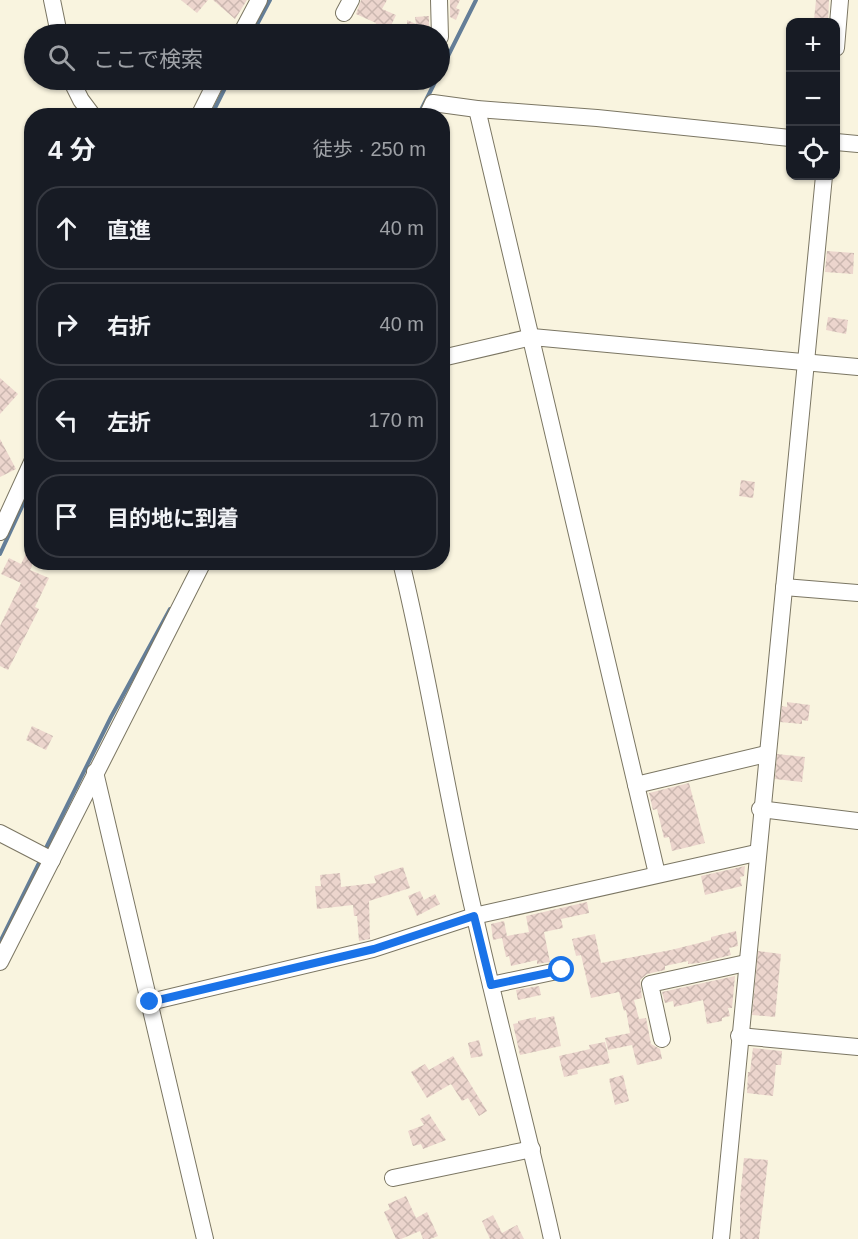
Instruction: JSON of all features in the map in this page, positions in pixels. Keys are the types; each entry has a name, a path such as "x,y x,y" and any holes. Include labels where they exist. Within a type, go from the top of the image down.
{"street":[{"path":"52,0 57,24"},
{"path":"246,24 258,0"},
{"path":"439,0 440,24"},
{"path":"838,18 840,0"},
{"path":"76,90 87,108"},
{"path":"203,108 212,90"},
{"path":"431,108 433,103 477,110 597,118 786,138"},
{"path":"477,110 657,874"},
{"path":"840,142 858,144"},
{"path":"721,1239 760,809 824,180"},
{"path":"450,356 532,337 858,367"},
{"path":"0,532 24,480"},
{"path":"0,962 198,570"},
{"path":"402,570 437,725 474,916 552,1239"},
{"path":"784,587 858,593"},
{"path":"636,785 766,754"},
{"path":"95,772 206,1239"},
{"path":"760,809 858,821"},
{"path":"0,833 52,860"},
{"path":"150,1002 374,949 474,916 756,853"},
{"path":"662,1039 650,984 746,963"},
{"path":"491,985 562,970"},
{"path":"739,1036 858,1047"},
{"path":"393,1178 532,1149"}],"building":[{"path":"181,0 208,0 197,13"},
{"path":"213,0 247,0 235,19"},
{"path":"361,0 387,0 382,9 396,15 392,24 376,24 356,14"},
{"path":"450,0 460,0 456,8 460,10 456,20 450,17"},
{"path":"816,0 829,0 828,18 814,18"},
{"path":"429,16 429,24 416,24 415,17"},
{"path":"827,251 854,253 853,274 825,272"},
{"path":"828,317 848,320 846,334 826,330"},
{"path":"0,378 18,394 0,414"},
{"path":"0,439 16,469 0,477"},
{"path":"741,480 755,482 753,498 739,496"},
{"path":"9,558 21,564 24,558 24,570 30,570 49,578 35,607 39,609 8,670 0,666 0,626 21,583 1,574"},
{"path":"787,702 810,705 808,721 802,720 802,724 780,722 782,706 787,707"},
{"path":"32,726 53,736 46,750 26,740"},
{"path":"777,754 805,757 802,782 775,779"},
{"path":"689,783 705,843 672,851 669,837 664,838 657,809 653,810 649,793"},
{"path":"745,866 744,876 740,877 742,886 705,895 701,876"},
{"path":"403,867 410,888 369,901 370,939 359,941 357,916 354,916 353,905 317,909 315,886 321,886 320,875 340,873 341,887 376,883 374,876"},
{"path":"420,891 424,900 435,894 440,904 417,916 408,896"},
{"path":"587,902 589,913 561,919 563,928 544,932 550,962 537,964 537,960 511,966 509,956 506,957 502,938 493,940 491,924 504,921 507,936 529,932 526,916"},
{"path":"736,931 738,946 729,948 731,955 699,963 688,964 688,961 665,966 665,970 647,974 640,980 642,998 634,1000 639,1019 646,1018 651,1044 660,1049 662,1059 637,1065 632,1045 608,1050 605,1038 630,1033 626,1010 624,1011 619,992 591,998 581,955 576,956 572,939 595,934 601,963 671,950"},
{"path":"758,951 781,954 775,1017 752,1015"},
{"path":"735,976 732,1008 728,1008 730,1016 722,1018 722,1021 707,1024 703,1000 674,1007 673,1001 665,1003 662,992"},
{"path":"539,986 541,995 518,1000 516,990"},
{"path":"554,1016 561,1046 520,1055 513,1024 536,1017 536,1020"},
{"path":"479,1040 483,1056 471,1058 468,1043"},
{"path":"605,1042 610,1063 577,1070 578,1074 564,1077 559,1056 590,1049 589,1045"},
{"path":"753,1048 782,1051 781,1065 776,1065 773,1096 747,1093"},
{"path":"453,1056 487,1111 479,1116 468,1098 462,1101 451,1084 427,1098 411,1072 425,1064 429,1070"},
{"path":"623,1075 629,1101 615,1105 609,1079"},
{"path":"429,1114 446,1140 423,1149 421,1144 413,1146 408,1131 424,1125 420,1119"},
{"path":"744,1158 768,1160 759,1239 740,1239 740,1199"},
{"path":"406,1196 416,1218 427,1212 438,1236 423,1239 420,1231 396,1239 384,1212 390,1209 388,1204"},
{"path":"493,1215 502,1233 517,1225 524,1239 490,1239 482,1221"}],"waterway":[{"path":"257,24 270,0"},
{"path":"450,52 476,0"},
{"path":"215,108 224,90"},
{"path":"422,108 431,90"},
{"path":"0,554 24,502"},
{"path":"45,850 111,717 170,609"},
{"path":"0,942 41,859"}],"route":[{"path":"150,1002 374,949 474,916 491,985 562,970"}]}
